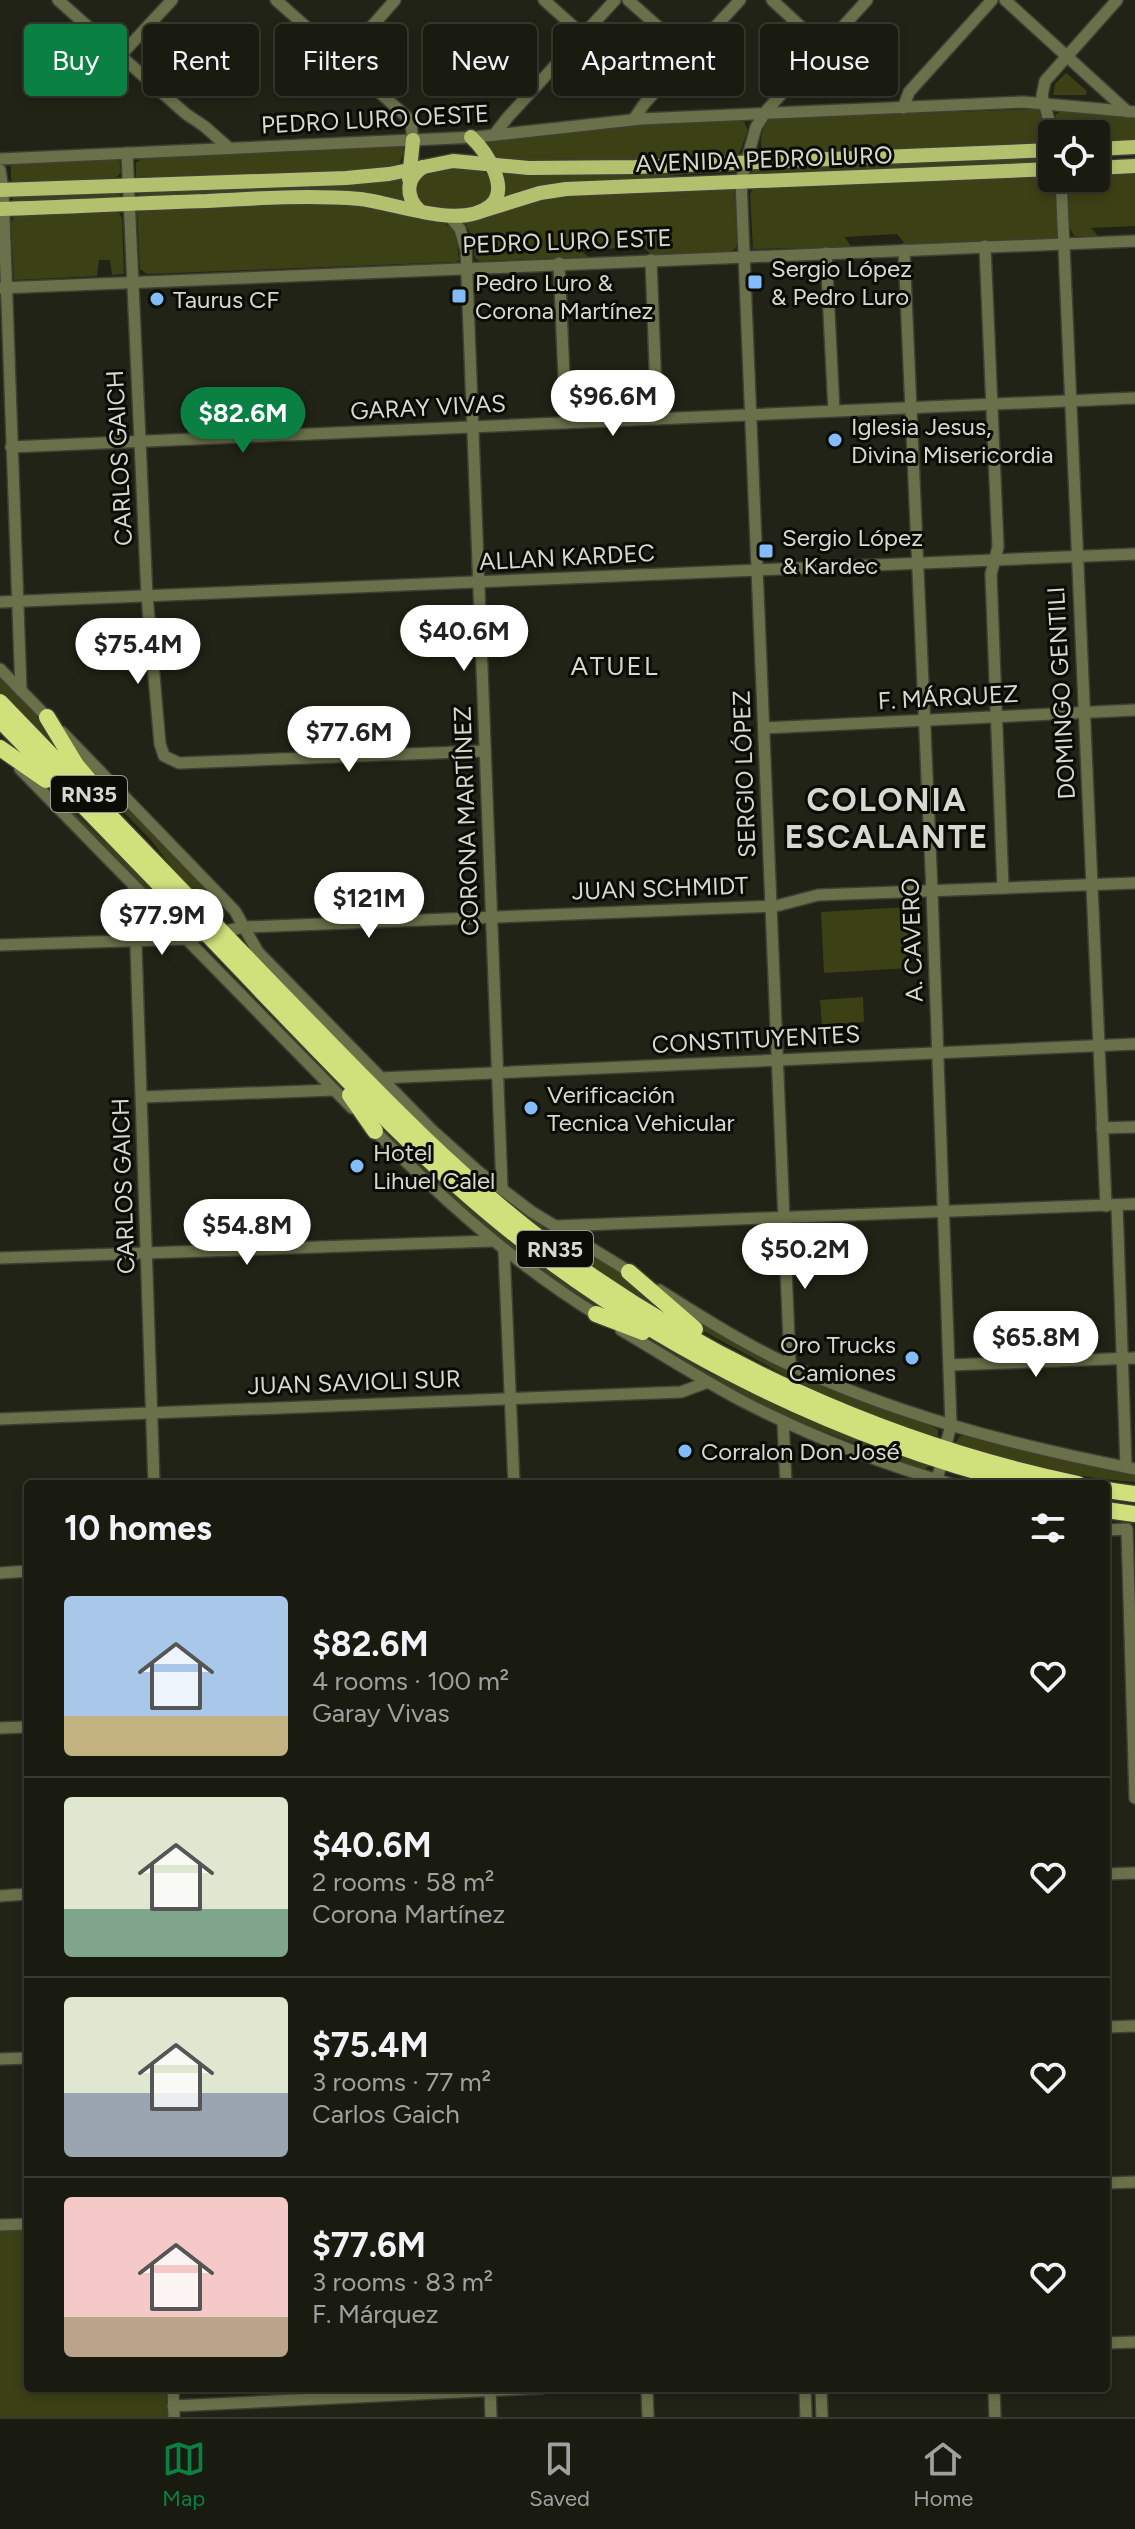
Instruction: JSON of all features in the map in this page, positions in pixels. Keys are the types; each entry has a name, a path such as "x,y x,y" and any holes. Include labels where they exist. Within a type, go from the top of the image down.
{"highway":[{"name":"RN35","path":"0,702 177,886 247,976 405,1139 516,1235 612,1303 740,1378 844,1425 944,1454 1060,1480"},
{"path":"47,717 79,769 151,847 177,886"},
{"name":"RN35","path":"0,720 153,878 215,934 401,1117 460,1172 557,1251 720,1353 806,1395 1007,1480"},
{"path":"0,748 40,774 100,834 153,878"},
{"path":"247,976 280,1023 351,1097 375,1131"},
{"path":"629,1272 698,1332 772,1371 806,1395"},
{"path":"596,1314 637,1328 706,1367 740,1378"},
{"path":"1110,1489 1135,1486"},
{"path":"1110,1490 1135,1494"},
{"path":"1110,1503 1135,1507"},
{"path":"1110,1512 1132,1525"}],"main road":[{"path":"471,137 499,186 498,196 482,211"},
{"path":"413,140 409,189 412,201 419,210"},
{"path":"1110,148 1135,147"},
{"name":"AVENIDA PEDRO LURO","path":"2,190 346,178 453,161 488,167 558,169 1038,151"},
{"path":"409,189 413,175 425,166"},
{"path":"1110,167 1135,166"},
{"name":"AVENIDA PEDRO LURO","path":"2,209 335,198 369,200 450,217 561,189 1038,170"}],"street":[{"path":"58,0 85,24"},
{"path":"127,48 172,0"},
{"path":"276,0 303,24"},
{"path":"374,24 395,0"},
{"path":"544,0 571,24"},
{"path":"593,24 615,0"},
{"path":"628,0 655,24"},
{"path":"718,24 740,0"},
{"path":"772,0 798,24"},
{"name":"SERGIO LÓPEZ","path":"845,24 867,0"},
{"path":"903,108 908,94 992,0"},
{"path":"1005,0 1132,112"},
{"path":"1049,120 1042,92 1045,81 1117,0"},
{"path":"127,62 229,148"},
{"path":"494,135 553,68"},
{"path":"384,96 407,117 413,140"},
{"path":"634,119 651,96"},
{"name":"SERGIO LÓPEZ","path":"779,96 756,127 741,181 790,1365"},
{"name":"PEDRO LURO OESTE","path":"0,159 471,137 634,119 764,113 1044,104 1132,112"},
{"path":"186,114 200,136 192,150"},
{"path":"745,114 753,119 756,127"},
{"name":"CARLOS GAICH","path":"127,153 147,596 160,744 166,759 183,763 485,751"},
{"path":"0,170 2,288 21,691"},
{"name":"DOMINGO GENTILI","path":"1062,192 1102,1128 1111,1205 1130,1468"},
{"name":"CORONA MARTÍNEZ","path":"450,217 462,232 466,267 502,1189"},
{"name":"PEDRO LURO ESTE","path":"2,288 1135,241"},
{"path":"985,246 998,547 991,570 1003,888"},
{"name":"A. CAVERO","path":"904,250 951,1425 937,1480"},
{"path":"826,253 834,411"},
{"path":"651,260 657,419"},
{"path":"559,263 566,423"},
{"name":"GARAY VIVAS","path":"11,447 1135,398"},
{"name":"ALLAN KARDEC","path":"0,602 1135,554"},
{"path":"0,669 235,911 258,952 455,1152 502,1189 555,1226 728,1333 790,1365 886,1404 951,1425 1057,1454 1130,1468"},
{"name":"F. MÁRQUEZ","path":"764,728 1135,710"},
{"path":"0,748 334,1090 492,1241 596,1314 708,1382 783,1421 931,1480"},
{"name":"JUAN SCHMIDT","path":"0,945 186,939 245,927 771,906 818,895 1135,883"},
{"name":"CARLOS GAICH","path":"134,886 154,1480"},
{"name":"CONSTITUYENTES","path":"380,1078 1135,1044"},
{"path":"142,1097 334,1090"},
{"path":"1102,1128 1135,1127"},
{"path":"555,1226 1135,1204"},
{"path":"0,1258 492,1241"},
{"path":"504,1250 514,1480"},
{"path":"949,1365 1135,1358"},
{"name":"JUAN SAVIOLI SUR","path":"0,1419 684,1392 708,1382"},
{"path":"783,1421 786,1480"},
{"path":"1110,1528 1132,1525 1135,1798"},
{"path":"0,1573 24,1571"},
{"path":"0,1728 24,1727"},
{"path":"1110,1874 1135,1873"},
{"path":"0,1896 24,1894"},
{"path":"1110,2027 1135,2026"},
{"path":"0,2059 24,2058"},
{"path":"1110,2183 1135,2182"},
{"path":"0,2225 24,2224"},
{"path":"1110,2343 1135,2342"},
{"path":"173,2411 447,2392"},
{"path":"490,2392 491,2417"},
{"path":"647,2392 648,2417"},
{"path":"805,2392 806,2417"},
{"path":"821,2392 822,2417"},
{"path":"994,2392 995,2417"}],"green space":[{"path":"1066,73 1087,91 1086,95 1053,95 1055,84"},
{"path":"1037,109 1044,120 1038,120 1038,144 767,155 761,142 769,118"},
{"path":"1061,111 1135,118 1135,142 1110,143 1110,120 1057,120 1055,115"},
{"path":"739,120 748,130 738,157 549,163 498,161 485,145 488,142 633,125"},
{"path":"401,146 405,149 399,165 371,171 136,177 136,163 144,157"},
{"path":"1038,156 1038,164 751,174 753,167"},
{"path":"119,158 121,172 115,179 14,183 11,179 11,163"},
{"path":"454,167 479,170 489,177 492,189 487,200 476,206 450,210 432,208 420,202 415,190 420,178 430,172"},
{"path":"733,170 505,197 501,172"},
{"path":"1135,170 1135,226 1091,228 1099,237 1074,236 1070,228 1069,192 1110,192 1110,171"},
{"path":"1038,176 1038,192 1055,192 1057,236 1055,239 906,245 897,234 844,237 852,247 753,249 750,194 754,187"},
{"path":"403,177 404,201 381,196 138,196 140,193 193,191 211,187"},
{"path":"734,187 737,244 735,249 728,252 652,255 643,247 581,250 588,257 480,261 475,258 472,237 466,225 468,221 550,195"},
{"path":"120,191 119,199 13,203 13,195"},
{"path":"253,204 364,205 441,222 454,233 459,260 147,274 140,269 137,210"},
{"path":"117,210 122,218 124,274 112,275 110,260 99,260 97,276 14,280 11,223 15,215"},
{"path":"0,676 43,721 67,763 0,693"},
{"path":"75,754 222,904 225,913 222,922 190,891 151,840 87,774"},
{"path":"39,778 153,889 190,927 182,926"},
{"path":"144,903 169,931 144,931"},
{"path":"907,907 910,968 824,973 821,912"},
{"path":"237,937 395,1101 460,1161 529,1216 625,1275 674,1319 632,1295 494,1195 405,1114 236,941"},
{"path":"863,997 864,1022 822,1025 820,1000"},
{"path":"360,1103 627,1321 553,1279 507,1244 442,1188"},
{"path":"679,1309 849,1396 932,1426 938,1430 938,1437 900,1428 818,1393 705,1332"},
{"path":"630,1328 711,1374 930,1465 925,1469 918,1468 782,1415 712,1379"},
{"path":"960,1436 1135,1474 1135,1482 1089,1477 1022,1463 955,1444"},
{"path":"24,2230 24,2392 166,2392 167,2417 0,2417 0,2231"}],"place":[{"name":"Sergio López & Pedro Luro","path":"755,282"},
{"name":"Pedro Luro & Corona Martínez","path":"459,296"},
{"name":"Taurus CF","path":"157,299"},
{"name":"Iglesia Jesus, Divina Misericordia","path":"835,440"},
{"name":"Sergio López & Kardec","path":"766,551"},
{"name":"Verificación Tecnica Vehicular","path":"531,1108"},
{"name":"Hotel Lihuel Calel","path":"357,1166"},
{"name":"Oro Trucks Camiones","path":"912,1358"},
{"name":"Corralon Don José","path":"685,1451"}],"district":[{"name":"ATUEL","path":"615,666"},
{"name":"COLONIA ESCALANTE","path":"887,818"}]}
